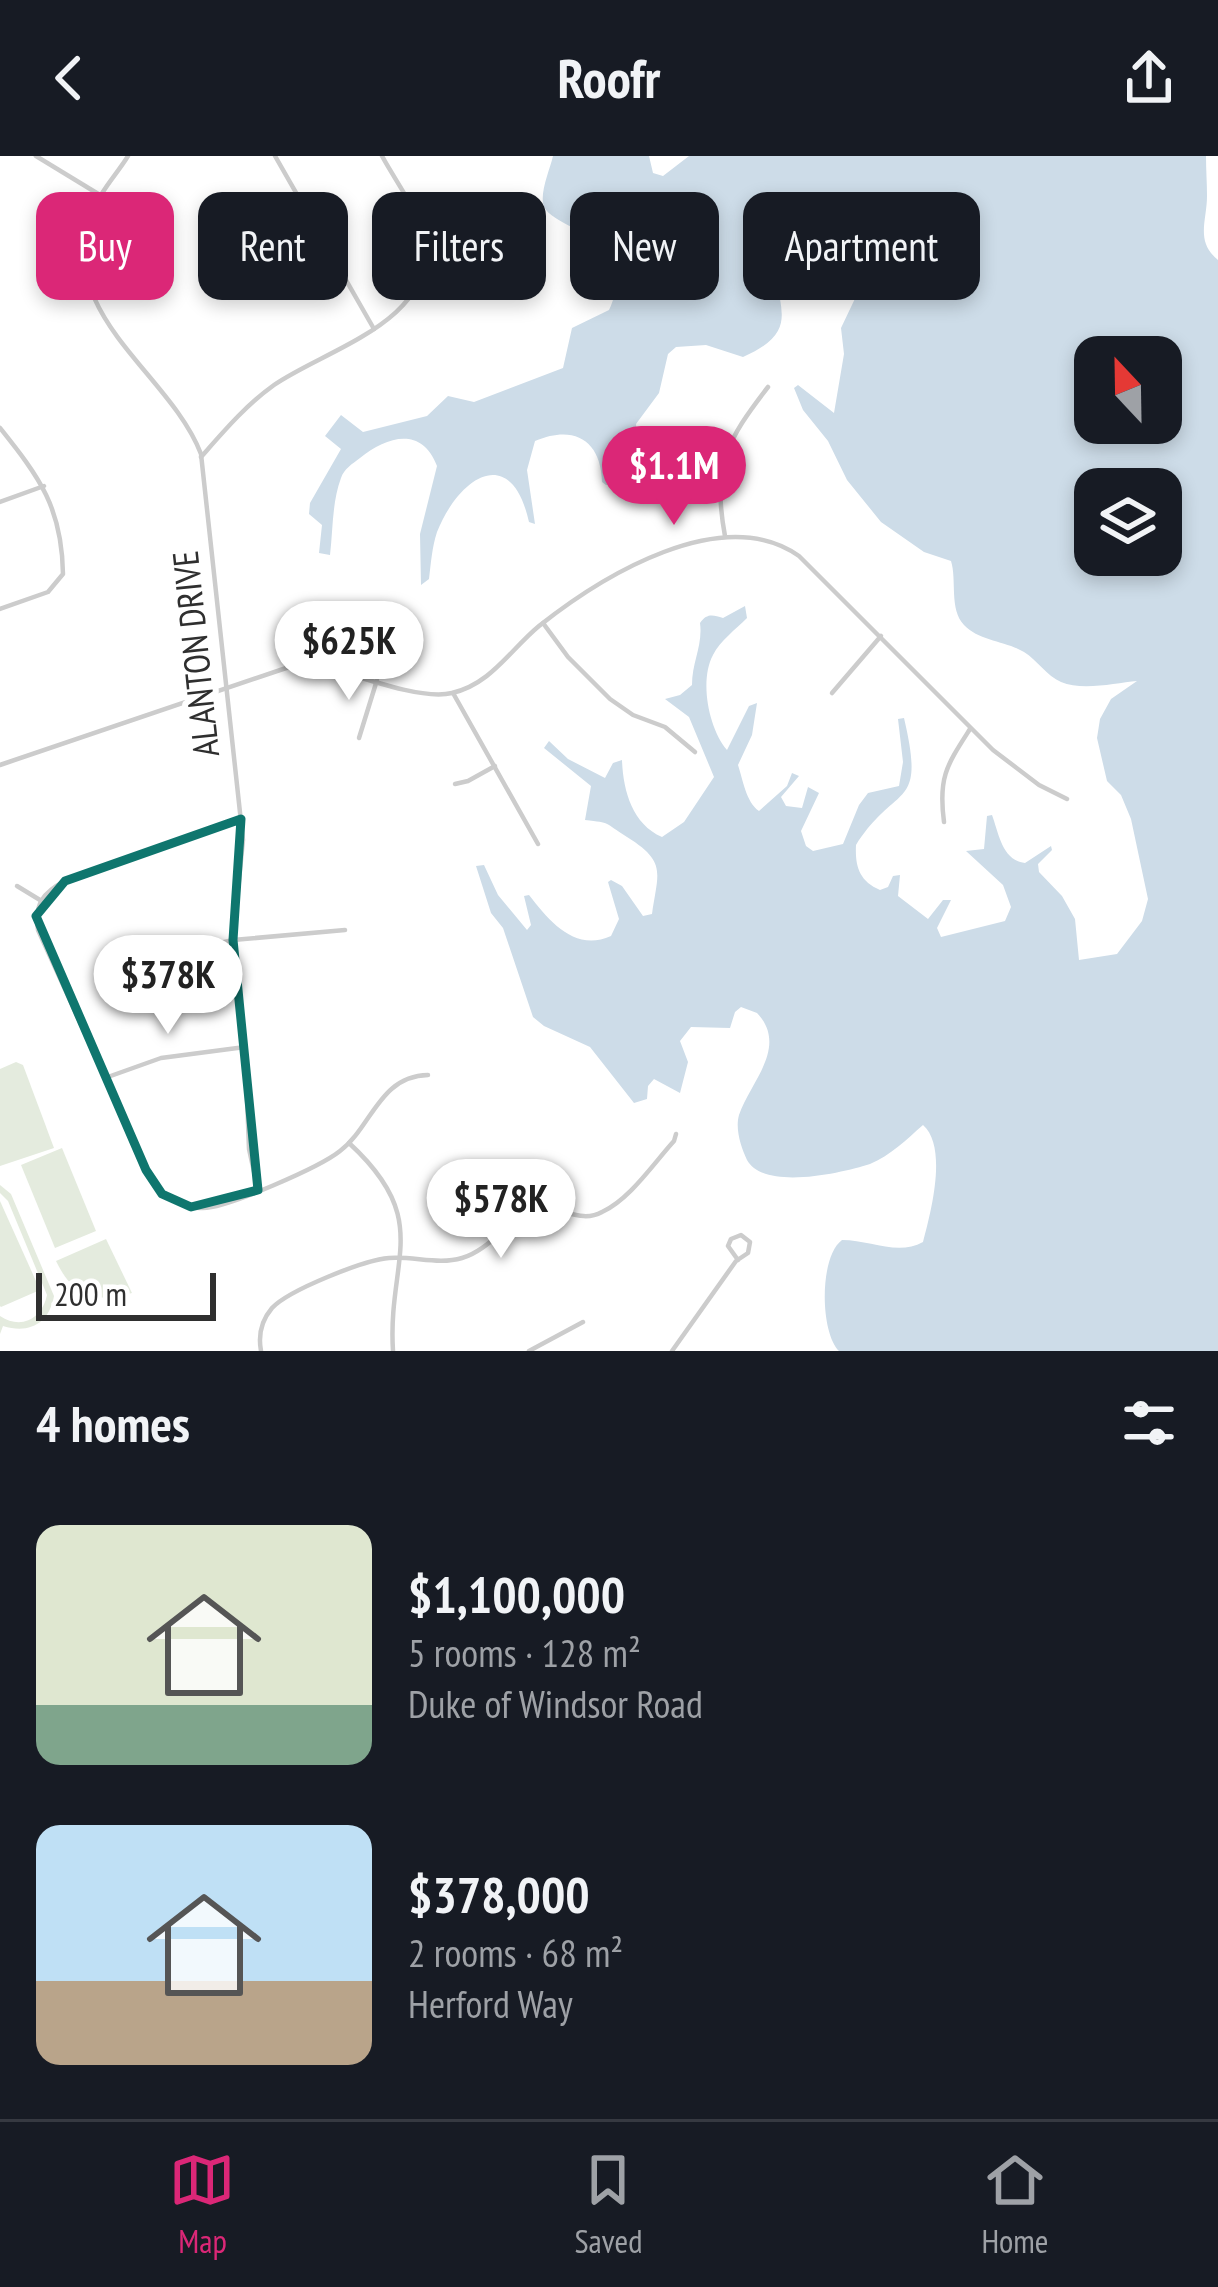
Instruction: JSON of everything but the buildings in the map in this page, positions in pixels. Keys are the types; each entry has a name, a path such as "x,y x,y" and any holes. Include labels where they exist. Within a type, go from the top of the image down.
{"street":[{"path":"36,156 95,192"},
{"name":"ALANTON DRIVE","path":"102,192 128,156"},
{"path":"275,156 296,192"},
{"path":"201,457 259,397 299,369 374,329 410,297 421,278 422,234 382,156"},
{"path":"348,283 374,329"},
{"name":"ALANTON DRIVE","path":"95,300 107,326 191,433 201,457 241,819 243,865 233,940 249,1149 258,1190"},
{"path":"725,536 720,506 722,457 737,427 768,386"},
{"path":"0,428 44,486 56,514 63,561 61,580 48,592 0,609"},
{"path":"0,502 44,486"},
{"path":"0,765 224,687 308,663 436,694 453,693 495,670 543,623 640,564 687,544 725,536 763,538 791,551 970,728 1019,772 1066,799"},
{"path":"543,623 568,657 610,699 633,716 665,727 695,752"},
{"path":"832,693 881,636"},
{"path":"359,738 377,680"},
{"path":"453,693 538,844"},
{"path":"944,822 940,794 944,771 970,728"},
{"path":"455,784 495,766"},
{"path":"241,819 64,881 48,890 36,916 38,930 146,1170 162,1194 191,1208 205,1208 330,1158 349,1143 380,1098 412,1078 428,1075"},
{"path":"17,886 40,900"},
{"path":"173,954 233,940 344,930"},
{"path":"105,1078 161,1058 244,1047"},
{"path":"261,1351 262,1324 276,1304 360,1265 402,1257 444,1261 464,1257 540,1209 585,1217 599,1214 644,1174 674,1142 676,1133"},
{"path":"349,1143 380,1173 399,1218 402,1257 393,1351"},
{"path":"672,1351 738,1260 748,1253 749,1240 741,1235 730,1239 729,1251 738,1260"},
{"path":"530,1351 583,1322"}],"highlighted area":[{"path":"241,819 233,940 258,1190 191,1207 162,1194 146,1170 36,916 65,881"}],"shaded area":[{"path":"16,1062 23,1065 54,1148 0,1166 0,1069"},
{"path":"62,1148 96,1231 55,1248 21,1165"},
{"path":"0,1185 11,1194 54,1296 43,1320 21,1329 3,1326 0,1334 0,1316 16,1322 30,1320 47,1295"},
{"path":"0,1201 40,1290 1,1307 0,1306"},
{"path":"106,1239 132,1293 106,1298 86,1294 70,1282 56,1261"}],"water":[{"path":"553,156 649,156 653,173 663,176 689,156 1206,156 1204,238 1218,260 1218,1351 839,1351 828,1328 825,1295 834,1249 842,1240 894,1248 923,1242 936,1164 931,1135 923,1125 870,1164 804,1177 769,1175 747,1160 738,1126 768,1052 766,1026 757,1013 741,1007 730,1028 691,1027 680,1041 688,1062 680,1093 654,1079 647,1099 634,1103 590,1047 533,1017 476,866 484,865 498,895 527,930 531,925 524,896 529,895 564,932 586,940 611,936 619,919 611,880 622,886 643,916 652,914 657,878 654,861 610,826 585,820 591,786 544,748 549,741 568,759 605,778 613,763 622,760 627,794 643,824 662,837 684,822 714,777 689,717 665,699 692,685 700,623 745,606 747,618 720,645 709,666 711,718 727,750 749,706 757,703 752,735 738,765 746,790 759,811 787,786 792,773 799,776 781,797 786,806 802,808 808,787 819,793 801,831 806,846 813,851 843,844 868,793 899,786 903,762 898,719 904,718 912,768 909,783 856,845 856,860 863,877 880,890 900,875 898,896 928,919 943,900 951,900 937,928 941,937 1005,921 1011,907 1003,885 966,851 984,849 987,816 992,815 1002,845 1017,861 1025,863 1051,846 1038,864 1039,872 1062,896 1075,919 1079,960 1117,954 1142,921 1148,899 1131,819 1121,795 1107,781 1097,738 1111,699 1137,681 1069,685 1024,652 964,625 956,611 951,561 924,552 881,522 847,480 794,388 798,385 834,413 844,354 841,328 854,300 980,300 980,192 743,192 743,300 780,300 781,322 776,334 743,357 706,345 676,347 668,354 659,393 636,424 646,451 637,481 606,485 597,456 574,436 535,441 527,470 535,524 529,522 510,482 485,476 458,496 447,512 435,538 429,579 421,585 420,534 437,466 422,445 392,440 370,450 344,472 336,497 330,555 319,553 322,525 309,514 310,503 341,449 325,436 341,415 363,432 427,416 448,396 474,402 563,368 572,328 609,310 612,300 719,300 719,192 570,192 570,226 548,212 544,185"}]}
